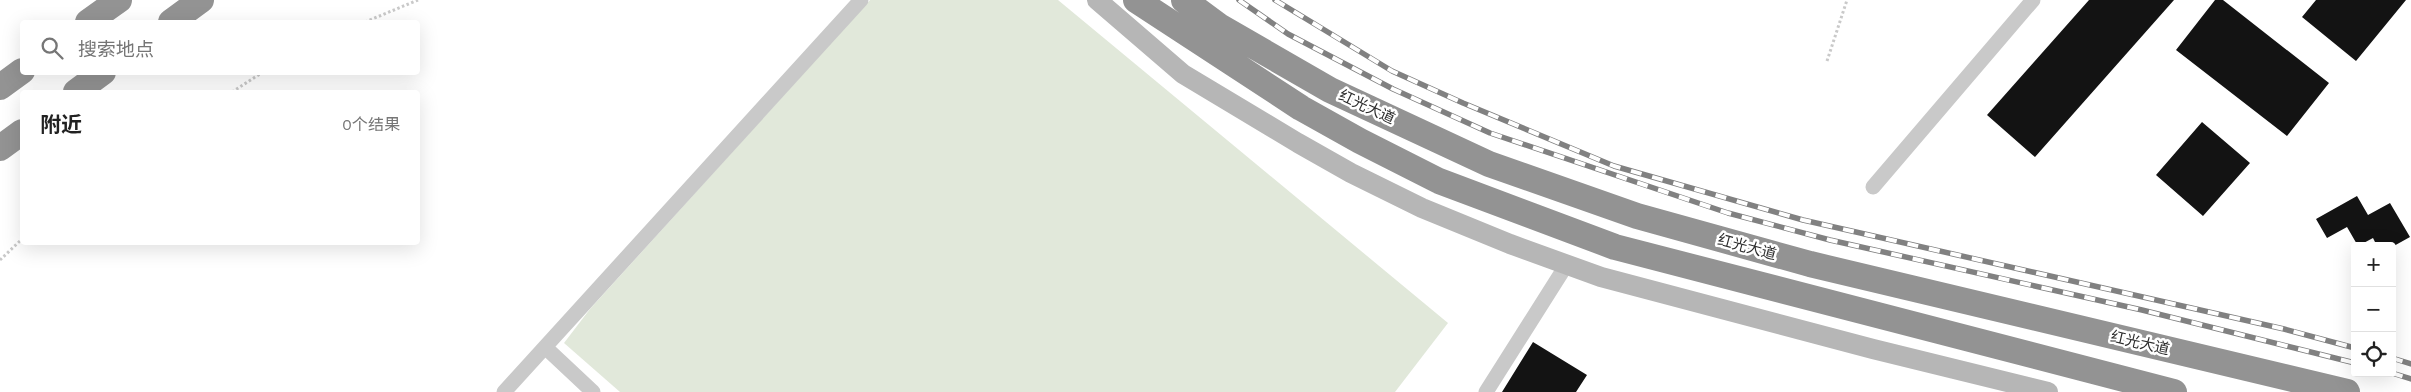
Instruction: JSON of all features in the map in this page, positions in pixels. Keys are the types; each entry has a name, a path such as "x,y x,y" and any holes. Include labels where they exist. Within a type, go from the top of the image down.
{"highway":[{"path":"91,20 119,0"},
{"path":"174,20 201,0"},
{"name":"红光大道","path":"1136,0 1292,102 1360,141 1439,181 1615,247 2174,392"},
{"name":"红光大道","path":"1184,0 1219,26 1330,90 1489,164 1637,216 1810,264 2347,392"},
{"path":"0,87 20,72"},
{"path":"79,90 99,75"},
{"path":"0,148 20,133"}],"main road":[{"path":"1097,0 1182,74 1313,152 1422,208 1510,244 1629,284 2048,392"}],"street":[{"path":"504,392 861,0"},
{"path":"1873,187 2033,0"},
{"path":"1486,392 1567,264"},
{"path":"545,347 594,392"}],"path":[{"path":"370,20 418,0"},
{"path":"1827,61 1847,0"},
{"path":"235,90 258,75"},
{"path":"0,260 20,241"}],"shaded area":[{"path":"870,0 1058,0 1448,323 1395,392 620,392 564,343 590,309"}],"building":[{"path":"2089,0 2174,0 2035,157 1987,115"},
{"path":"2215,0 2223,0 2329,83 2287,136 2176,50"},
{"path":"2316,0 2406,0 2356,61 2302,17"},
{"path":"2202,122 2250,163 2203,216 2156,175"},
{"path":"2357,196 2368,215 2390,203 2410,237 2396,245 2396,242 2375,242 2373,238 2366,242 2356,242 2347,227 2327,238 2316,219"},
{"path":"1533,342 1587,375 1576,392 1502,392"}],"railway":[{"path":"1239,0 1288,34 1393,89 1490,133 1728,213 1830,240 2142,310 2351,362"},
{"path":"1275,0 1392,71 1614,166 1803,220 2284,329 2351,347"},
{"path":"2396,359 2411,364"},
{"path":"2396,374 2411,379"}]}
